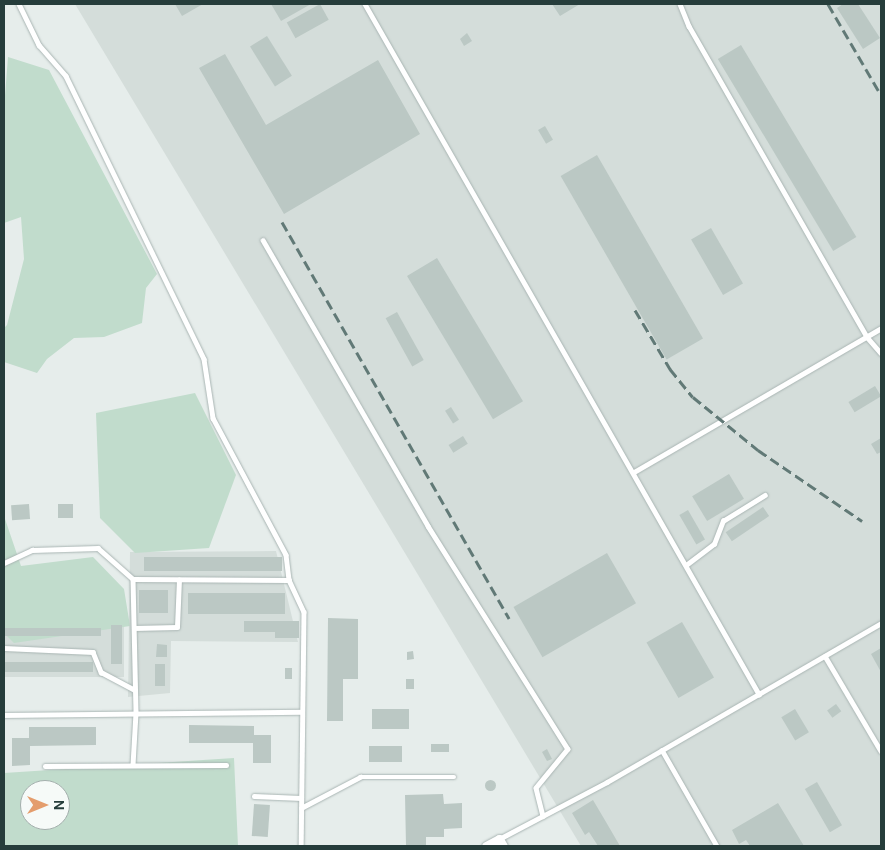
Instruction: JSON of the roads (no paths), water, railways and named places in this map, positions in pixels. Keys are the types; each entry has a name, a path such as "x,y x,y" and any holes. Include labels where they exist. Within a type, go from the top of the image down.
{"street":[{"path":"486,846 501,843"}],"lane":[{"path":"19,4 39,45 66,76 204,359 213,418 286,555 289,580 304,612 301,712 301,846"},
{"path":"366,4 634,472 758,694"},
{"path":"680,4 689,26 867,337 881,353"},
{"path":"263,240 428,526 568,749 536,788 543,816"},
{"path":"634,472 881,328"},
{"path":"686,565 714,544 722,521 765,495"},
{"path":"4,563 32,550 98,548 133,579 289,580"},
{"path":"133,579 136,713 133,765"},
{"path":"134,628 177,627 179,580"},
{"path":"501,843 543,816 881,624"},
{"path":"4,648 94,652 101,672 135,690"},
{"path":"825,656 881,751"},
{"path":"4,715 301,712"},
{"path":"662,750 717,846"},
{"path":"45,766 226,765"},
{"path":"301,808 360,777 454,777"},
{"path":"254,796 301,798"}],"railway":[{"path":"828,4 881,95"},
{"path":"282,222 509,619"},
{"path":"635,310 670,369 693,397 758,450 862,521"}]}
